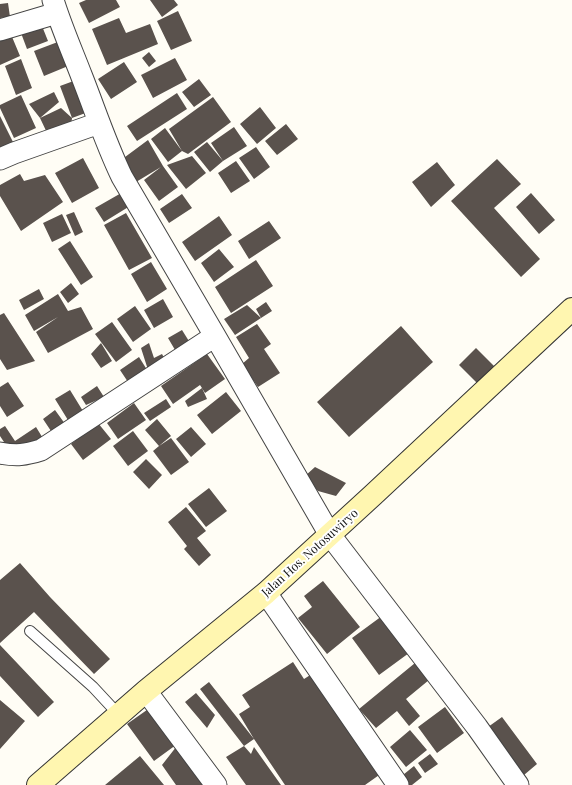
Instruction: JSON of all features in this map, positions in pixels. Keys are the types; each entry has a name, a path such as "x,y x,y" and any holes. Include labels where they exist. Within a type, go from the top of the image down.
{"street":[{"path":"0,30 55,6 113,158 122,176 330,535 477,727 518,785"},
{"path":"0,159 100,123"},
{"name":"Jalan Hos. Notosuwiryo","path":"38,785 146,691 266,593 572,309"},
{"path":"0,453 21,456 41,450 215,336"},
{"path":"266,593 398,785"},
{"path":"146,691 216,785"}],"lane":[{"path":"30,631 93,687 119,714"}],"building":[{"path":"86,0 116,0 120,7 89,23 79,3"},
{"path":"150,0 174,0 178,5 162,17"},
{"path":"8,3 10,17 0,18 0,4"},
{"path":"178,11 192,41 171,50 157,21"},
{"path":"119,18 126,33 150,24 158,44 107,65 92,29"},
{"path":"42,26 48,41 27,49 21,33"},
{"path":"10,32 20,56 0,65 0,36"},
{"path":"63,40 73,64 44,76 34,51"},
{"path":"149,52 156,61 149,67 142,58"},
{"path":"175,58 187,80 153,98 141,75"},
{"path":"21,59 32,88 16,95 5,66"},
{"path":"124,62 137,82 111,99 98,79"},
{"path":"79,79 91,111 72,118 60,86"},
{"path":"199,79 211,95 194,107 182,92"},
{"path":"54,92 59,102 40,118 29,104"},
{"path":"177,93 187,109 137,141 127,126"},
{"path":"21,95 36,128 14,138 0,105"},
{"path":"213,97 231,122 188,154 182,151 169,129"},
{"path":"260,107 276,128 257,144 240,124"},
{"path":"61,108 72,118 71,127 49,137 40,118"},
{"path":"0,116 14,144 0,151"},
{"path":"286,124 298,139 277,155 265,141"},
{"path":"234,127 247,146 223,161 211,143"},
{"path":"165,128 182,151 168,162 151,139"},
{"path":"148,140 163,166 178,187 159,201 144,180 161,167 136,182 121,160"},
{"path":"207,142 223,161 210,172 194,152"},
{"path":"256,147 270,167 254,179 239,158"},
{"path":"192,156 206,173 186,189 167,165"},
{"path":"83,158 99,188 72,203 55,173"},
{"path":"497,159 521,184 494,208 540,259 521,277 451,201"},
{"path":"236,161 250,181 231,193 218,173"},
{"path":"437,162 455,185 431,207 412,182"},
{"path":"20,174 24,181 45,175 63,202 21,231 0,196 0,185"},
{"path":"123,192 130,206 104,222 95,208"},
{"path":"531,193 555,220 539,234 516,207"},
{"path":"182,194 192,208 169,223 160,209"},
{"path":"74,212 83,232 75,236 66,215"},
{"path":"126,213 152,258 129,270 104,225"},
{"path":"62,214 71,233 52,242 43,223"},
{"path":"219,216 232,235 195,261 182,242"},
{"path":"269,221 281,238 249,259 238,241"},
{"path":"70,241 93,277 81,285 58,249"},
{"path":"219,249 234,267 214,282 201,263"},
{"path":"256,260 273,286 231,313 215,287"},
{"path":"151,262 167,289 147,302 131,274"},
{"path":"71,283 79,294 68,303 60,292"},
{"path":"39,289 44,299 24,310 19,300"},
{"path":"58,294 68,311 81,307 93,329 48,353 36,332 58,317 34,331 25,315"},
{"path":"163,299 173,317 154,328 144,310"},
{"path":"266,302 272,311 261,318 256,309"},
{"path":"247,305 261,318 235,335 224,319"},
{"path":"135,306 151,329 133,342 117,319"},
{"path":"4,313 35,361 7,370 0,359 0,315"},
{"path":"112,322 132,350 116,362 95,334"},
{"path":"257,324 271,344 264,349 280,373 258,387 242,364 249,358 236,337"},
{"path":"401,326 433,362 349,437 317,402"},
{"path":"182,330 192,346 178,355 168,338"},
{"path":"101,343 112,361 101,368 91,354"},
{"path":"149,343 154,358 162,354 167,363 149,373 141,348"},
{"path":"476,348 494,366 477,383 459,365"},
{"path":"207,354 225,379 205,393 200,385 173,404 161,386"},
{"path":"139,357 149,373 130,385 120,370"},
{"path":"8,382 24,406 7,417 0,406 0,387"},
{"path":"97,386 104,397 86,405 81,397"},
{"path":"202,388 207,399 188,407 185,401"},
{"path":"70,390 86,416 71,425 55,399"},
{"path":"226,392 241,411 212,434 197,415"},
{"path":"166,399 171,407 150,421 144,413"},
{"path":"134,403 146,420 118,439 107,423"},
{"path":"55,410 68,428 55,437 43,419"},
{"path":"157,419 171,436 159,446 145,430"},
{"path":"98,423 111,439 83,460 71,444"},
{"path":"5,426 15,441 36,427 44,440 10,451 0,436 0,429"},
{"path":"191,427 206,444 191,457 176,439"},
{"path":"133,431 148,451 128,466 113,446"},
{"path":"171,438 189,462 171,475 153,451"},
{"path":"146,459 162,475 149,489 133,472"},
{"path":"315,467 346,483 336,496 318,491 305,476"},
{"path":"209,488 227,511 206,527 188,504"},
{"path":"186,507 206,531 197,538 211,555 199,566 184,549 187,546 168,522"},
{"path":"20,563 50,597 110,659 94,674 34,612 0,643 0,580"},
{"path":"323,581 360,627 327,654 298,618 312,607 304,596"},
{"path":"382,616 409,653 379,675 352,638"},
{"path":"0,645 54,702 38,717 0,676"},
{"path":"293,662 304,679 315,672 382,773 365,785 285,785 239,714 250,707 242,695"},
{"path":"415,663 429,680 406,699 420,716 409,726 397,711 376,728 359,709"},
{"path":"209,682 254,739 244,746 200,689"},
{"path":"196,693 215,715 207,728 185,702"},
{"path":"0,700 25,721 0,749"},
{"path":"154,705 180,742 154,761 127,724"},
{"path":"445,707 464,733 437,753 418,727"},
{"path":"502,717 537,764 524,775 488,727"},
{"path":"410,730 427,750 406,767 390,747"},
{"path":"180,742 210,785 176,785 162,765"},
{"path":"244,746 251,754 254,747 281,785 246,785 226,757"},
{"path":"430,754 438,764 425,773 418,763"},
{"path":"140,756 164,785 105,785"},
{"path":"414,766 422,777 412,785 403,785 398,779"}]}
